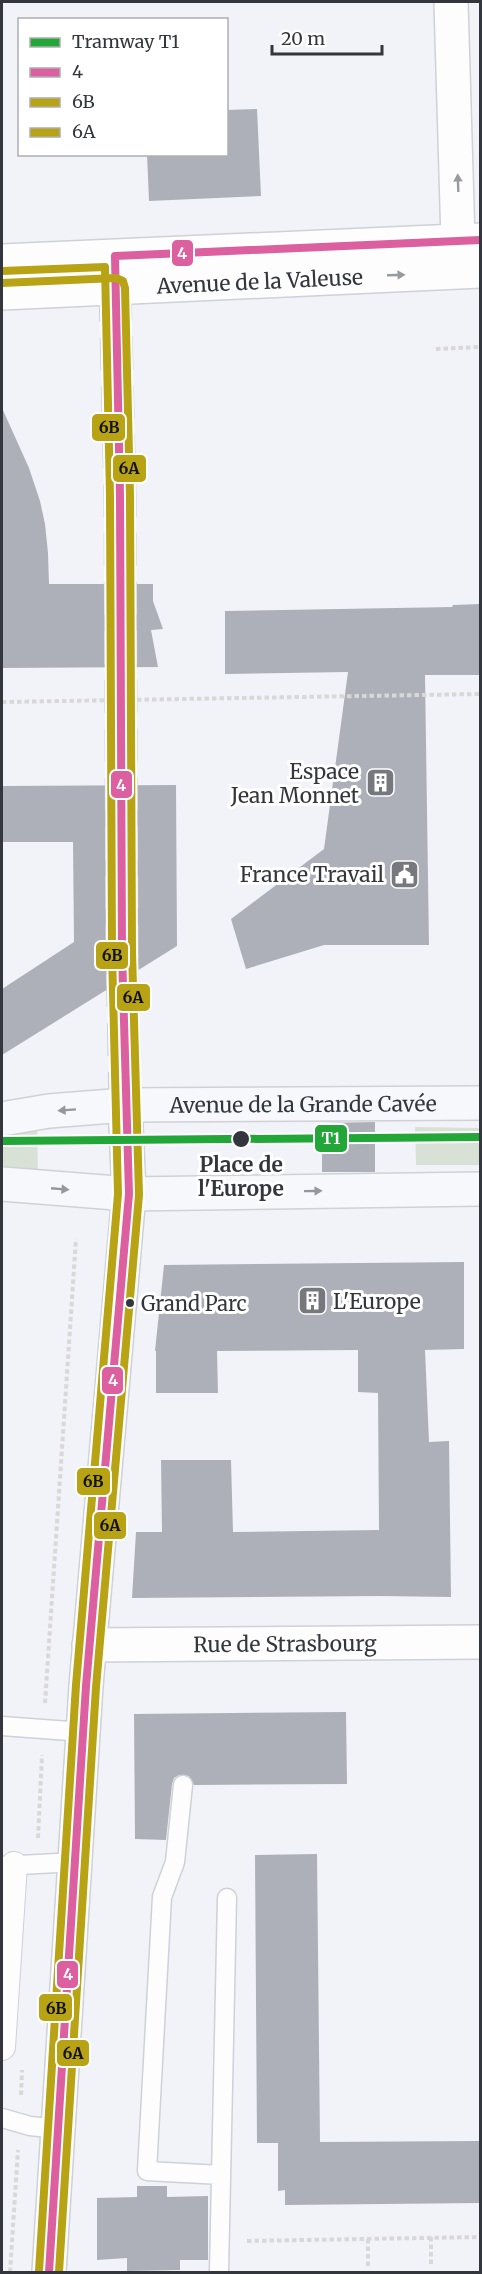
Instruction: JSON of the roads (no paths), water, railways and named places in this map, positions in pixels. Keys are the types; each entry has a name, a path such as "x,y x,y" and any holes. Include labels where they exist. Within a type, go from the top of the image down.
{"main road":[{"name":"Avenue de la Grande Cavée","path":"2,1119 49,1111 125,1105 480,1103"},
{"path":"2,1184 129,1194 480,1189"}],"street":[{"path":"436,273 469,241 451,2"},
{"name":"Avenue de la Valeuse","path":"2,261 469,241"},
{"name":"Avenue de la Valeuse","path":"2,293 480,271"},
{"path":"49,2272 89,1645 129,1194 125,1105"},
{"name":"Rue de Strasbourg","path":"89,1645 480,1642"},
{"path":"2,2047 8,1865"}],"lane":[{"path":"2,1726 83,1732"},
{"path":"183,1785 175,1862 162,1897 147,2171 221,2175"},
{"path":"8,1865 75,1862"},
{"path":"219,2272 226,1898"},
{"path":"2,2118 30,2126 59,2129"}],"tunnel":[{"path":"115,288 120,496 125,1105"}],"tram line":[{"name":"T1","path":"2,1141 480,1137"}],"place":[{"name":"Espace Jean Monnet","path":"380,783"},
{"name":"France Travail","path":"405,874"},
{"name":"Place de l'Europe","path":"241,1139"},
{"name":"L'Europe","path":"312,1301"},
{"name":"Grand Parc","path":"130,1303"}]}
